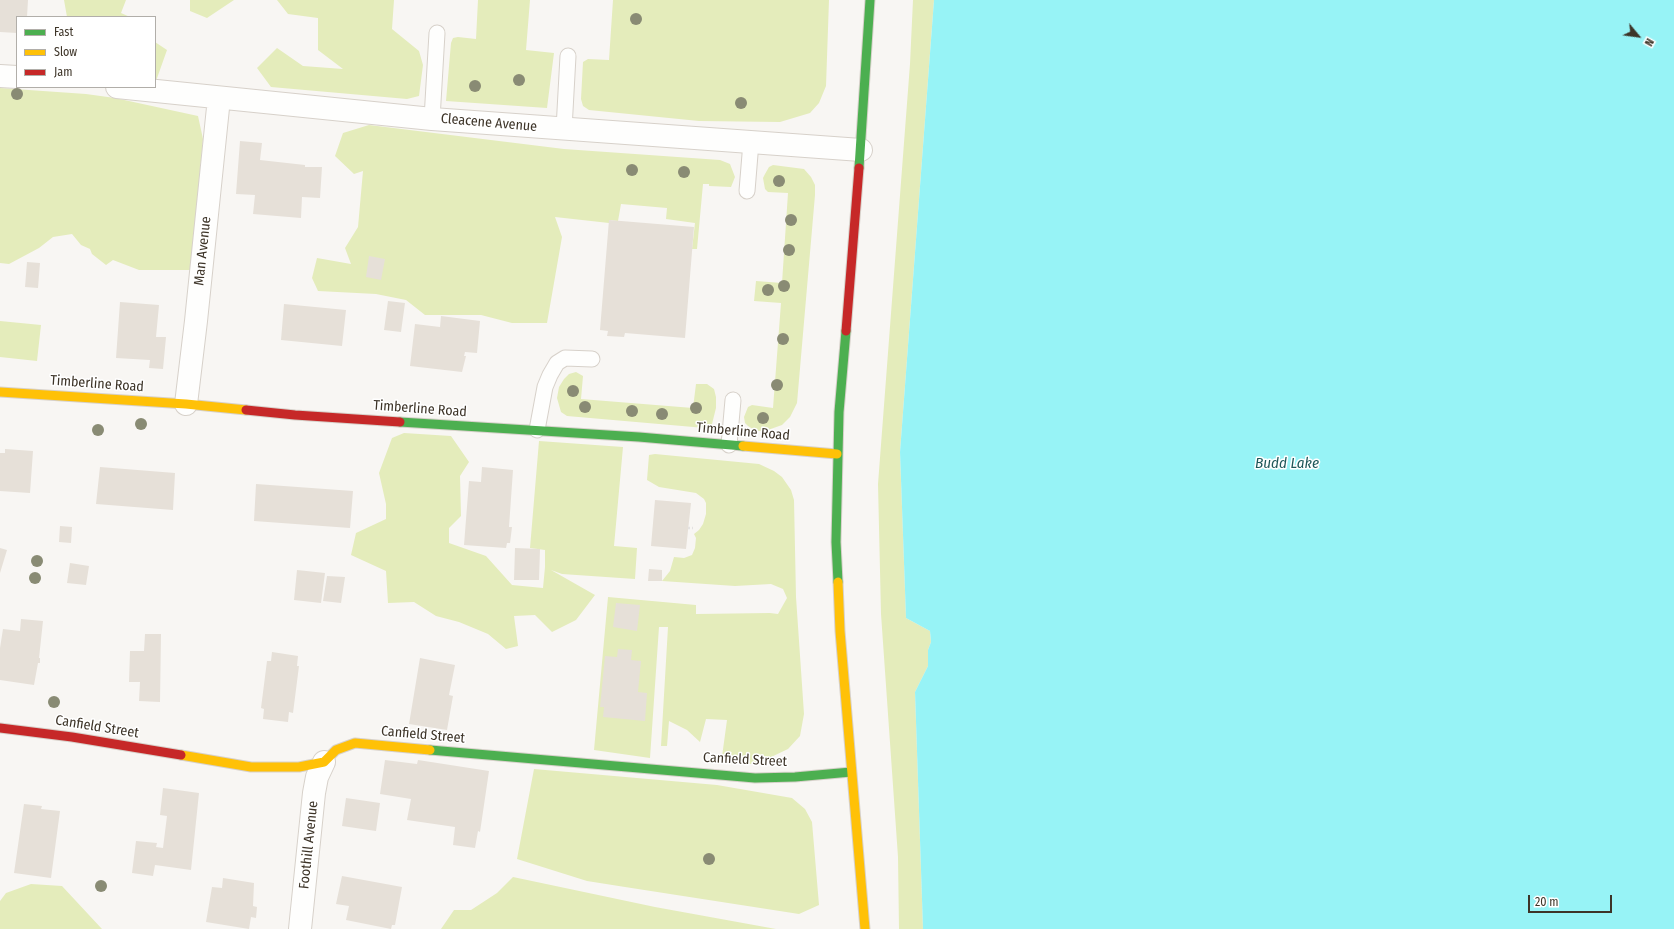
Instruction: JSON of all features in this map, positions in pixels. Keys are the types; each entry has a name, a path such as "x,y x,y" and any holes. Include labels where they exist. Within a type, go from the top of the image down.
{"street":[{"path":"865,929 837,587 836,542 837,454 861,150 870,0"},
{"path":"0,76 16,77"},
{"name":"Cleacene Avenue","path":"126,88 432,119 564,130 861,150"},
{"name":"Man Avenue","path":"186,404 219,98"},
{"name":"Timberline Road","path":"0,392 186,404 295,415 639,437 729,446 837,454"},
{"name":"Canfield Street","path":"0,728 72,737 251,767 299,767 324,762 336,750 354,743 755,778 796,777 851,772"},
{"name":"Foothill Avenue","path":"300,929 314,793 317,777 324,762"}],"lane":[{"path":"432,119 437,33"},
{"path":"564,130 568,56"},
{"path":"747,191 751,142"},
{"path":"537,430 545,387 557,362 565,358 592,359"},
{"path":"729,446 733,400"}],"path":[{"path":"688,528 693,528"}],"green space":[{"path":"64,0 126,0 121,13 128,16 67,16"},
{"path":"190,0 234,0 207,18 190,11"},
{"path":"277,0 394,0 392,29 419,51 423,65 419,96 407,99 271,87 257,68 277,48 303,66 343,69 318,50 318,18 288,14"},
{"path":"478,0 530,0 526,50 554,53 547,108 446,101 451,43 453,38 458,37 476,39"},
{"path":"613,0 829,0 826,86 819,103 810,113 780,122 699,121 589,110 583,106 581,99 583,62 588,59 609,60"},
{"path":"913,0 934,0 900,452 906,618 930,631 931,642 928,650 928,666 915,692 923,929 899,929 898,857 881,614 878,484 910,64"},
{"path":"156,43 167,50 156,81"},
{"path":"0,88 86,94 115,98 198,116 203,139 191,270 139,270 113,260 106,265 92,254 90,249 81,245 72,234 53,237 39,248 9,264 0,263"},
{"path":"369,125 564,149 720,160 730,164 735,177 731,187 709,186 709,184 703,184 697,249 692,249 695,223 666,219 667,208 621,204 618,221 609,220 609,223 555,217 562,237 547,323 512,323 481,315 425,315 406,300 376,294 318,291 312,278 317,258 351,264 345,248 358,227 363,171 354,174 335,156 343,133"},
{"path":"773,165 804,169 811,177 815,185 815,195 797,403 790,417 782,425 765,431 756,431 745,423 744,417 748,407 752,405 773,408 781,303 754,301 756,281 782,283 788,193 768,192 765,189 763,178 769,167"},
{"path":"0,321 41,325 37,361 0,357"},
{"path":"576,372 583,376 581,399 693,408 696,384 707,384 714,389 716,397 716,408 712,424 705,428 567,416 561,412 557,398 559,387 569,374"},
{"path":"404,433 451,436 469,462 460,476 461,516 449,528 449,543 486,556 512,585 543,588 545,550 530,548 539,441 623,447 614,546 637,548 635,579 562,574 551,570 595,595 576,620 552,632 535,615 514,616 518,646 506,649 488,634 459,622 436,616 414,602 388,603 386,571 351,555 356,533 386,519 386,504 379,473 392,438"},
{"path":"655,454 759,464 774,471 782,477 791,490 794,500 796,597 804,714 800,736 788,749 767,759 751,764 721,764 727,720 706,719 700,742 687,730 669,721 667,746 661,746 668,627 659,627 650,758 594,750 608,597 696,605 696,614 778,614 787,598 783,589 771,584 735,586 662,581 670,571 674,557 684,558 692,555 695,548 696,538 694,534 703,524 706,514 706,503 704,499 696,493 659,487 647,480 649,455"},
{"path":"534,769 717,785 792,798 805,809 812,822 819,905 799,914 587,881 517,859"},
{"path":"513,877 655,907 776,929 441,929 454,910 471,910 497,893"},
{"path":"31,884 62,886 102,929 0,929 0,901 6,893"}],"water":[{"name":"Budd Lake","path":"934,0 1674,0 1674,929 923,929 915,692 928,666 928,650 931,642 930,631 906,618 900,452"}],"building":[{"path":"0,0 28,0 27,16 16,16 16,33 0,32"},
{"path":"240,141 262,143 260,160 305,165 305,167 322,167 320,198 302,197 301,218 253,214 255,195 236,194"},
{"path":"609,220 694,227 685,338 625,333 624,337 607,336 608,331 600,330"},
{"path":"369,256 385,259 381,280 366,277"},
{"path":"27,262 40,263 38,288 25,287"},
{"path":"388,301 405,303 401,332 384,330"},
{"path":"120,302 159,305 156,337 166,337 163,369 149,368 150,360 116,358"},
{"path":"284,304 346,310 342,346 281,340"},
{"path":"441,316 480,321 477,353 465,352 464,356 466,356 462,372 410,366 415,324 440,327"},
{"path":"5,449 33,451 30,493 0,491 0,453 5,453"},
{"path":"100,467 175,473 173,510 96,504"},
{"path":"482,467 513,470 509,527 512,527 510,543 507,543 506,548 464,545 469,481 481,482"},
{"path":"256,484 353,491 350,528 254,521"},
{"path":"655,500 691,503 686,549 651,546"},
{"path":"60,526 72,527 71,543 59,542"},
{"path":"0,548 7,550 0,573"},
{"path":"515,548 540,549 539,580 514,580"},
{"path":"70,563 89,566 86,585 67,583"},
{"path":"649,569 662,570 662,581 648,581"},
{"path":"297,570 325,573 321,603 294,600"},
{"path":"327,576 345,577 341,603 323,601"},
{"path":"616,603 640,605 637,631 613,627"},
{"path":"21,619 43,621 39,658 40,663 38,663 34,685 0,680 0,648 3,629 20,631"},
{"path":"145,634 161,634 160,702 139,701 140,682 129,682 130,651 144,651"},
{"path":"618,649 632,650 631,660 641,661 638,692 647,693 645,721 603,717 604,707 600,707 605,656 617,657"},
{"path":"272,652 298,656 297,666 299,666 293,713 289,712 288,722 263,719 264,709 261,708 267,661 271,661"},
{"path":"420,658 455,665 449,695 453,696 447,730 409,724"},
{"path":"385,760 417,764 418,760 489,771 480,832 478,831 475,848 453,845 455,827 407,820 411,799 380,794"},
{"path":"163,788 199,793 191,870 155,865 153,876 132,873 136,841 157,843 156,847 163,848 167,816 160,815"},
{"path":"346,798 380,803 376,831 342,826"},
{"path":"24,804 42,806 41,809 60,811 51,878 14,873"},
{"path":"342,876 402,887 395,925 392,925 391,929 346,920 349,906 336,904"},
{"path":"223,878 254,883 253,906 257,907 256,918 251,917 249,929 206,922 212,887 222,888"}],"traffic: fast":[{"path":"859,168 870,0"},
{"path":"838,582 836,542 839,412 846,331"},
{"path":"400,422 639,437 743,446"},
{"path":"430,750 755,778 795,777 851,772"}],"traffic: slow":[{"path":"0,392 186,404 246,410"},
{"path":"743,446 837,454"},
{"path":"838,582 840,631 865,929"},
{"path":"181,755 251,767 299,767 324,762 336,750 355,743 430,750"}],"traffic: jam":[{"path":"846,331 859,168"},
{"path":"246,410 400,422"},
{"path":"0,728 72,737 181,755"}]}
